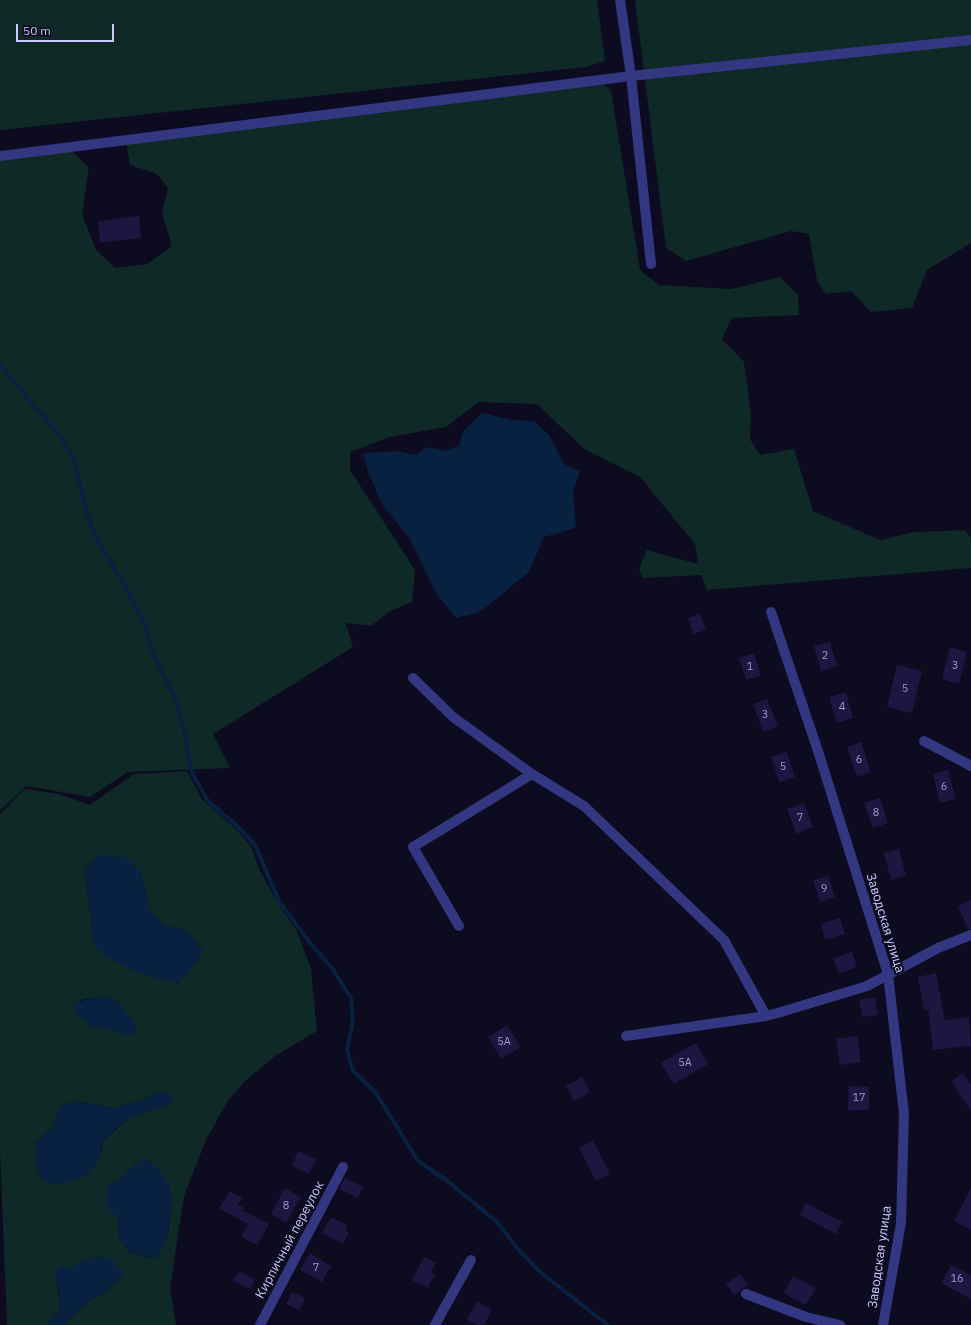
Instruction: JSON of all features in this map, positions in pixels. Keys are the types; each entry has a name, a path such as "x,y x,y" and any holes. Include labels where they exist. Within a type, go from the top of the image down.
{"street":[{"path":"620,0 631,76 650,264"},
{"path":"0,156 631,76 971,40"},
{"name":"Заводская улица","path":"771,612 818,752 888,974 904,1114 901,1223 883,1325"},
{"path":"413,678 453,717 532,774 584,806 724,940 766,1016"},
{"path":"924,741 971,766"},
{"path":"459,926 413,847 532,774"},
{"path":"626,1036 766,1016 781,1012 867,986 938,948 971,935"},
{"name":"Кирпичный переулок","path":"260,1325 343,1167"},
{"path":"435,1325 471,1260"},
{"path":"746,1294 800,1315 840,1325"}],"green space":[{"path":"0,0 597,0 605,61 586,67 0,130"},
{"path":"635,0 971,0 971,243 927,270 912,308 871,312 851,291 826,294 817,281 809,234 791,231 686,261 666,248"},
{"path":"595,79 611,90 640,270 659,285 731,289 780,277 798,295 799,315 732,318 722,339 744,362 751,415 750,439 760,455 794,449 813,511 880,540 915,532 965,530 971,538 971,568 707,590 701,575 643,578 639,569 647,550 698,564 695,544 640,477 584,449 537,404 479,402 446,427 389,437 350,452 350,470 415,570 412,602 390,611 371,626 346,623 338,598 353,647 213,734 230,768 128,772 90,797 26,786 0,811 0,157 65,145 89,167 82,214 96,250 115,268 147,264 172,246 162,213 168,188 157,174 130,165 125,136"},
{"path":"187,771 202,799 234,827 251,846 260,871 279,905 297,931 311,969 317,1031 275,1056 244,1082 227,1102 206,1140 184,1196 170,1288 176,1325 65,1325 76,1312 93,1298 105,1293 123,1273 105,1257 84,1259 57,1287 60,1300 58,1311 48,1325 7,1325 0,1151 0,814 25,789 59,794 90,805 134,774","holes":["99,855 141,873 149,908 165,926 184,930 203,950 199,958 178,984 94,945 85,869","98,997 110,998 117,1001 136,1026 93,1027 80,1000","160,1091 167,1105 129,1118 104,1140 101,1153 54,1185 43,1181 37,1168 36,1142 52,1129 60,1107 74,1101 114,1108 141,1101","137,1163 172,1202 168,1232 150,1258 130,1253 119,1238 118,1217 109,1185 123,1177"]}],"water":[{"path":"482,413 512,420 534,421 549,435 564,464 580,471 573,492 576,528 544,537 529,572 480,612 456,618 436,593 410,539 383,506 368,472 363,453 397,451 417,455 426,447 447,451 459,445 463,431"},
{"path":"99,855 126,857 141,873 149,908 165,926 184,930 203,950 199,958 178,984 137,972 108,958 94,945 85,869"},
{"path":"98,997 110,998 118,1001 136,1026 132,1035 93,1027 76,1014 73,1003"},
{"path":"160,1091 168,1092 173,1100 167,1105 129,1118 115,1129 104,1140 97,1164 85,1177 54,1185 43,1181 37,1168 36,1142 52,1129 60,1107 74,1101 114,1108 141,1101"},
{"path":"147,1158 162,1173 169,1185 172,1202 166,1243 157,1258 150,1258 131,1253 119,1238 118,1218 106,1206 105,1198 109,1185 123,1177 137,1163"},
{"path":"105,1257 112,1259 123,1273 105,1293 93,1298 76,1312 65,1325 48,1325 58,1311 60,1300 55,1272 62,1265 72,1269 75,1264 84,1259"}],"building":[{"path":"139,216 141,238 100,243 98,221"},
{"path":"700,614 706,630 693,634 688,618"},
{"path":"830,642 837,666 821,671 814,646"},
{"path":"950,647 967,652 959,684 942,679"},
{"path":"754,653 761,676 746,680 739,658"},
{"path":"897,665 922,671 912,713 887,707"},
{"path":"846,692 853,718 837,723 829,697"},
{"path":"767,699 778,726 763,732 753,704"},
{"path":"861,742 871,772 857,777 847,747"},
{"path":"787,752 795,777 779,782 771,757"},
{"path":"948,770 956,799 940,803 933,774"},
{"path":"880,798 888,823 873,828 864,803"},
{"path":"804,803 813,827 796,834 787,809"},
{"path":"899,849 906,876 891,880 884,853"},
{"path":"828,876 835,897 820,902 813,880"},
{"path":"971,900 971,929 968,929 958,906"},
{"path":"840,918 845,934 825,940 821,924"},
{"path":"852,952 857,967 839,974 833,958"},
{"path":"936,973 945,1020 969,1017 971,1046 933,1050 928,1009 924,1010 918,977"},
{"path":"875,997 878,1015 862,1017 859,1000"},
{"path":"507,1025 521,1047 501,1059 488,1037"},
{"path":"857,1036 861,1062 840,1065 836,1039"},
{"path":"696,1043 708,1064 674,1084 661,1063"},
{"path":"963,1073 971,1085 971,1111 951,1081"},
{"path":"582,1077 590,1092 574,1101 566,1086"},
{"path":"849,1086 869,1087 869,1110 848,1110"},
{"path":"593,1140 610,1174 596,1181 579,1148"},
{"path":"298,1151 316,1159 309,1174 292,1166"},
{"path":"345,1178 363,1187 358,1198 339,1189"},
{"path":"285,1188 301,1197 286,1223 271,1214"},
{"path":"971,1188 971,1230 954,1221"},
{"path":"230,1191 242,1198 238,1205 244,1208 242,1210 269,1224 257,1245 241,1237 248,1224 219,1208"},
{"path":"806,1203 842,1222 836,1234 800,1215"},
{"path":"331,1217 347,1225 345,1230 349,1232 343,1244 322,1233"},
{"path":"310,1253 331,1266 322,1282 300,1270"},
{"path":"424,1257 436,1263 431,1272 435,1274 428,1288 412,1280"},
{"path":"951,1265 971,1275 971,1299 941,1283"},
{"path":"240,1271 255,1280 250,1289 233,1281"},
{"path":"740,1274 748,1285 734,1295 726,1284"},
{"path":"793,1276 816,1288 806,1305 784,1293"},
{"path":"292,1292 305,1298 299,1310 286,1304"},
{"path":"477,1301 492,1310 484,1325 477,1325 467,1319"}],"waterway":[{"path":"0,365 59,435 73,457 86,510 95,536 128,591 145,625 153,653 174,695 183,726 192,773 208,801 236,825 255,845 279,901 310,943 332,968 351,998 353,1021 347,1050 353,1071 376,1093 418,1161 446,1180 496,1221 518,1249 540,1272 608,1325"}]}
